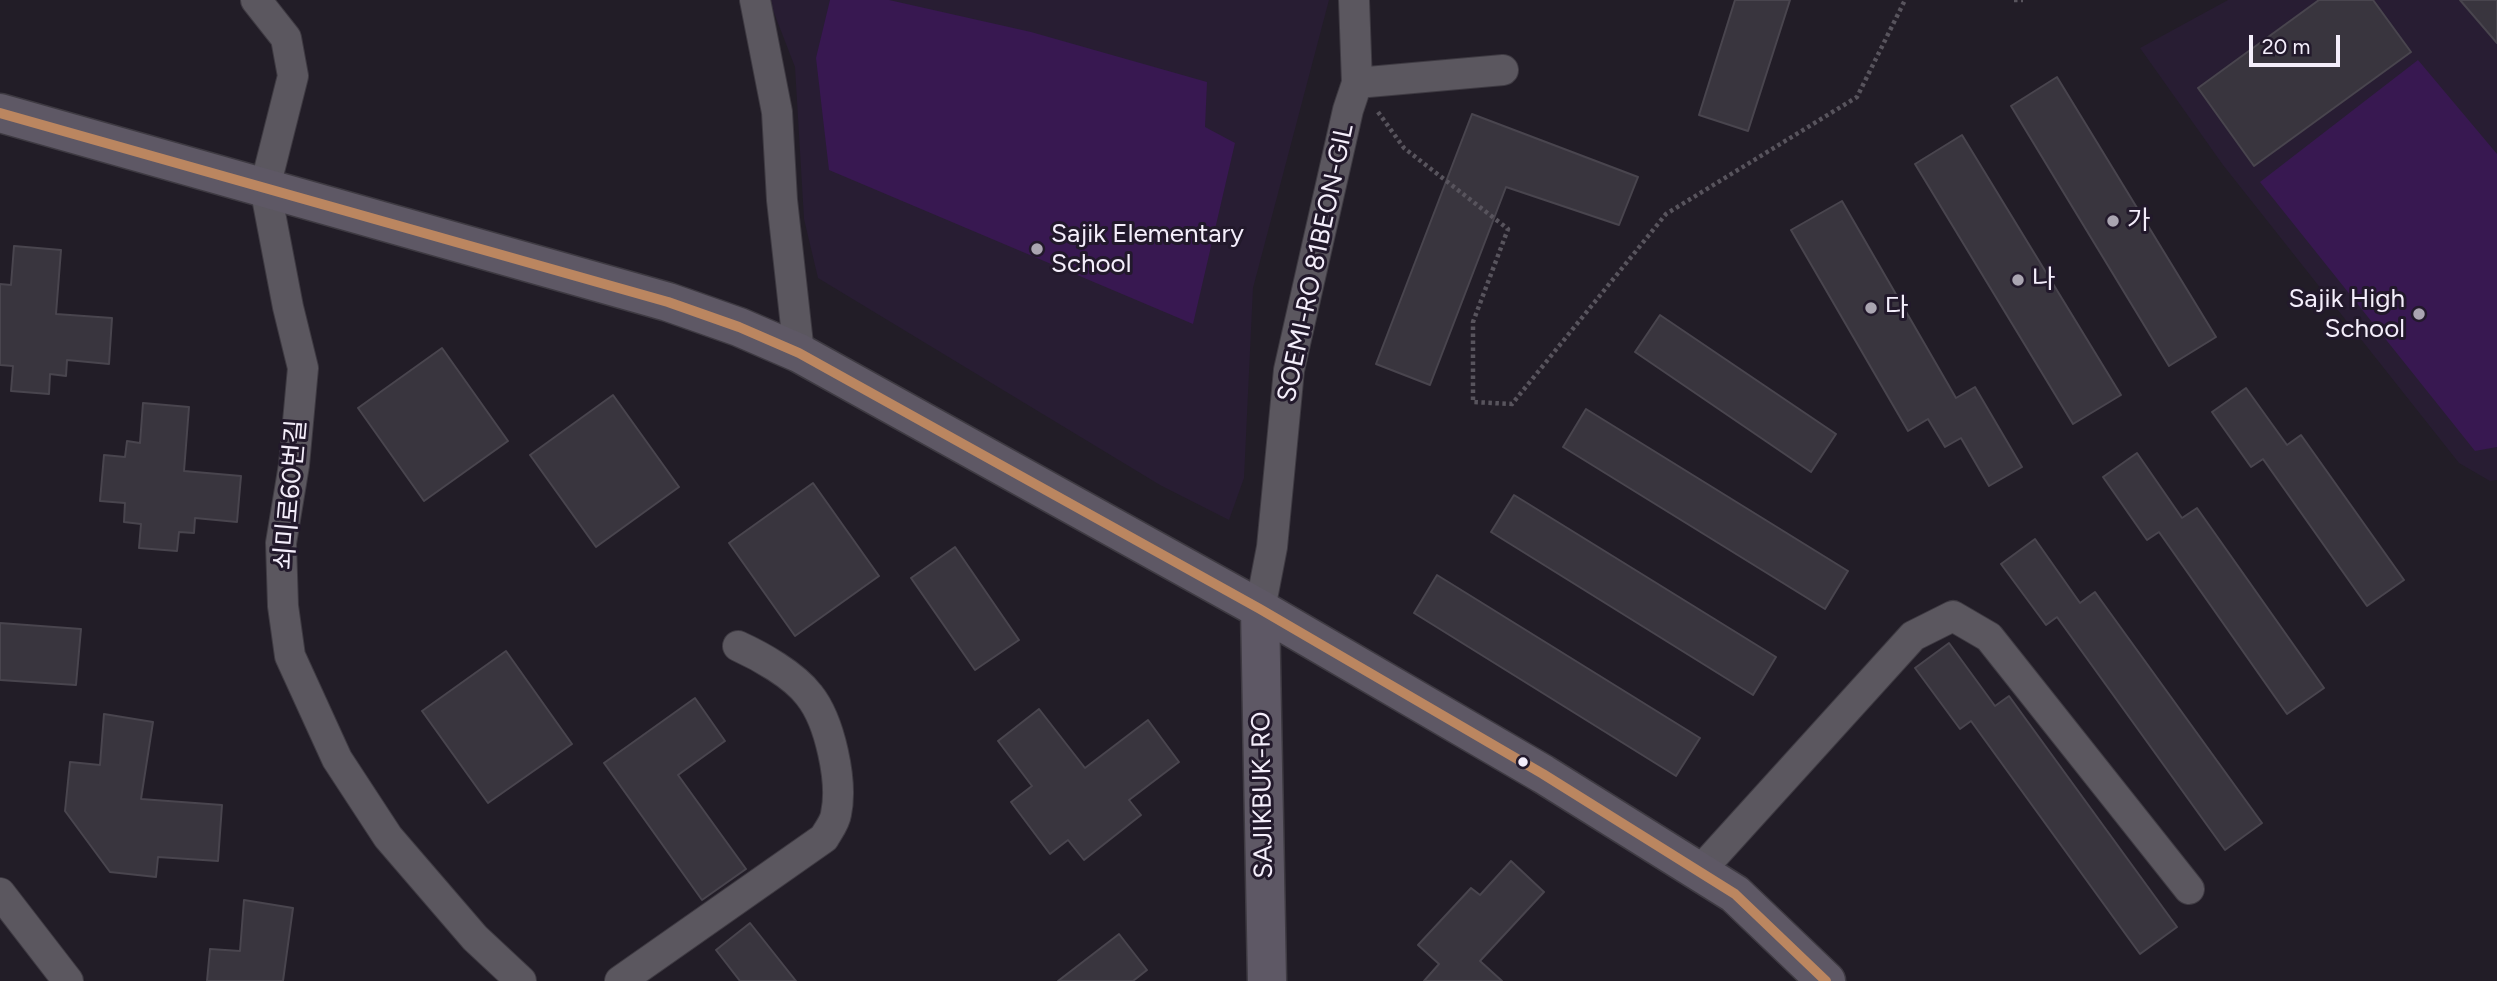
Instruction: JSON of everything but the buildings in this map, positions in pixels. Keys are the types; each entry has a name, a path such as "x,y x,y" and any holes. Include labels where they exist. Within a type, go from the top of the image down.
{"main road":[{"path":"0,113 668,302 739,327 799,353 1259,609 1543,774 1735,894 1826,981"},
{"name":"SAJIKBUK-RO","path":"1259,609 1267,981"}],"street":[{"path":"256,0 286,38 293,76 265,187"},
{"path":"755,0 777,112 782,200 799,353"},
{"name":"SOEMI-RO 81BEON-GIL","path":"1259,609 1272,547 1289,370 1348,110 1357,83 1354,0"},
{"path":"1357,83 1503,70"},
{"name":"쇠미로60번길","path":"265,187 288,307 303,368 294,465 281,543 283,606 290,656 337,759 388,836 475,938 521,981"},
{"path":"1699,872 1913,636 1953,616 1989,637 2189,889"},
{"path":"620,981 824,838 836,816 838,788 834,757 824,723 809,694 769,661 738,646"},
{"path":"0,893 68,981"}],"path":[{"path":"1357,83 1404,148 1508,229 1473,322 1473,402 1512,404 1666,214 1857,97 1905,0"},
{"path":"2014,0 2023,0"}],"shaded area":[{"name":"Sajik Elementary School","path":"769,0 1329,0 1253,288 1244,478 1229,520 1160,485 818,278 804,219 795,67"},
{"path":"830,0 889,0 1031,32 1207,82 1205,127 1235,143 1193,324 829,170 816,58"},
{"name":"Sajik High School","path":"2228,0 2497,0 2497,480 2490,481 2459,463 2223,165 2140,48"},
{"path":"2418,60 2497,154 2497,447 2475,451 2260,182"}],"transit line":[{"path":"0,113 668,302 739,327 799,353 1260,609 1543,774 1735,894 1826,981"}],"place":[{"name":"가","path":"2113,221"},
{"name":"Sajik Elementary School","path":"1037,249"},
{"name":"나","path":"2018,280"},
{"name":"다","path":"1871,308"},
{"name":"Sajik High School","path":"2419,314"}]}
